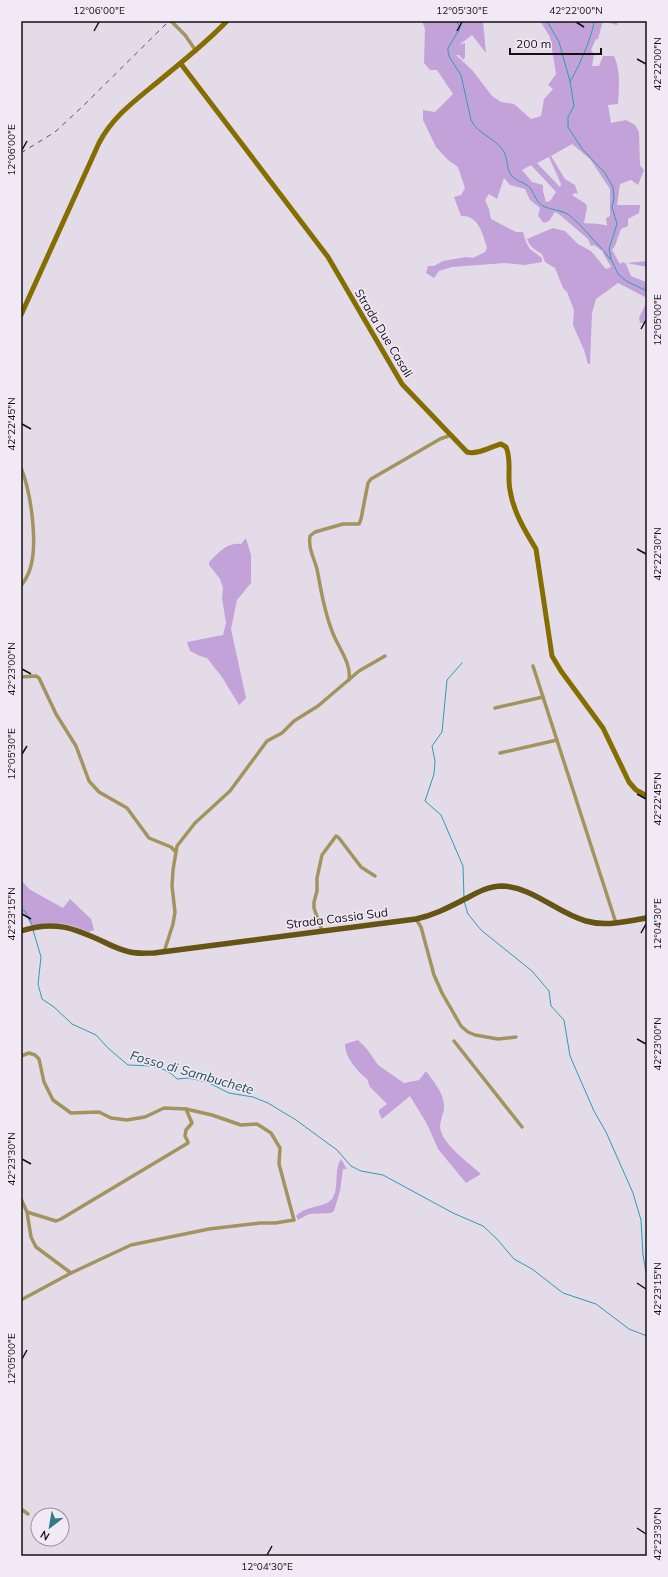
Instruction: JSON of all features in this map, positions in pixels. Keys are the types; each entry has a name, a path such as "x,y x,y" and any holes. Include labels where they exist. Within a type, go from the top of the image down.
{"main road":[{"name":"Strada Cassia Sud","path":"21,931 41,926 58,926 76,930 130,952 164,952 416,919 433,914 476,893 492,887 500,886 525,891 586,921 603,924 647,918"}],"street":[{"path":"21,315 104,133 120,113 181,64 227,21"},
{"path":"172,22 185,35 196,51"},
{"name":"Strada Due Casali","path":"181,64 328,257 402,384 466,452 471,453 500,444 506,447 509,459 510,491 527,535 536,549 552,656 561,671 603,728 629,782 636,790 647,796"},
{"path":"349,680 349,672 331,630 323,603 316,567 311,552 310,536 315,532 343,524 359,524 367,487 371,479 440,439 451,435"},
{"path":"21,468 33,524 32,556 29,572 21,586"},
{"path":"164,952 173,924 175,912 172,886 175,851 194,823 230,791 267,741 282,733 294,721 318,706 363,668 385,656"},
{"path":"533,666 616,923"},
{"path":"21,677 36,676 38,678 56,714 74,741 89,781 93,787 126,808 149,838 171,847 175,851"},
{"path":"495,708 543,697"},
{"path":"500,753 557,740"},
{"path":"322,931 314,908 317,891 317,878 322,856 336,836 362,867 375,876"},
{"path":"416,919 421,927 434,975 446,1001 461,1026 468,1032 476,1035 498,1039 516,1037"},
{"path":"454,1041 522,1128"},
{"path":"21,1056 28,1053 35,1055 39,1059 47,1090 53,1100 72,1113 99,1112 111,1118 127,1120 145,1117 164,1108 212,1115 241,1125 257,1124 271,1133 280,1148 279,1164 294,1220 209,1229 131,1245 71,1273 21,1300"},
{"path":"27,1212 56,1221 61,1219 188,1143 185,1136 186,1130 192,1123 186,1110"},
{"path":"21,1199 27,1212 31,1237 36,1247 71,1273"},
{"path":"21,1509 28,1514"}],"shaded area":[{"path":"422,21 483,21 486,53 472,35 459,45 465,43 465,57 463,60 459,55 456,55 473,71 492,96 501,102 514,104 531,119 541,116 544,99 553,89 548,85 556,74 550,37 540,21 603,21 598,39 596,39 591,50 594,54 592,66 599,66 603,56 614,56 619,74 619,92 618,104 608,105 611,123 626,120 635,125 639,132 640,165 644,170 638,185 631,180 620,184 617,205 640,205 639,213 628,219 628,226 621,229 612,250 620,264 623,262 626,264 631,276 646,282 647,279 647,298 618,283 596,299 592,313 590,364 588,364 584,350 573,325 574,310 555,268 545,262 542,254 533,248 527,239 553,228 565,231 578,244 591,251 606,269 611,267 602,251 594,245 591,246 588,239 560,215 555,212 549,221 544,223 538,216 540,208 530,200 525,189 510,185 504,178 497,199 489,194 485,200 491,219 516,232 523,232 530,249 542,258 542,262 525,265 505,263 452,267 439,271 434,278 426,273 428,266 434,266 443,261 466,257 473,258 485,252 487,248 484,237 476,222 467,217 461,216 454,197 461,195 465,188 458,167 448,160 436,147 423,120 423,110 435,112 453,94 437,70 430,70 424,63 425,29","holes":["572,144 590,159 610,189 610,216 606,218 607,226 584,223 587,208 586,204 572,195 575,193 578,194 575,185 565,179 551,156","549,157 561,184 560,187 537,163","531,165 556,192 550,201 546,202 543,185 532,182 522,170"]},
{"path":"603,21 618,21 617,25"},
{"path":"647,261 647,267 627,263"},
{"path":"647,301 647,325 645,323 640,323 639,318"},
{"path":"246,538 251,555 251,583 237,600 231,629 246,698 239,705 222,677 207,658 190,651 187,642 223,635 226,623 222,598 223,588 220,579 209,565 209,562 227,546 241,544"},
{"path":"21,880 29,889 63,908 70,899 91,919 94,930 89,932 74,926 61,924 47,923 31,925 26,915 21,912"},
{"path":"358,1040 367,1049 378,1065 404,1083 419,1080 426,1071 438,1088 444,1102 444,1110 440,1123 442,1134 454,1150 481,1174 466,1183 438,1149 427,1124 410,1096 382,1119 379,1110 387,1104 370,1087 367,1079 359,1072 347,1054 345,1044"},
{"path":"341,1159 347,1169 343,1169 340,1191 334,1211 331,1213 309,1214 298,1220 296,1216 300,1212 325,1204 332,1199 336,1189 337,1169"}],"waterway":[{"path":"456,21 460,27 448,48 448,52 450,58 461,75 471,120 474,125 502,149 506,156 509,171 515,179 529,187 537,200 543,206 563,212 574,219 602,249"},
{"path":"547,21 559,42 570,81 574,106 568,117 568,127 583,150 605,173 613,187 614,199 612,207 617,224 609,249 611,259 618,274 626,281 647,291"},
{"path":"570,81 585,52 594,21"},
{"path":"604,251 610,259"},
{"path":"462,663 447,680 442,732 432,746 435,761 434,774 425,801 441,815 463,866 464,898"},
{"path":"464,901 468,914 481,930 532,971 549,991 551,1006 564,1020 570,1056 633,1193 641,1220 643,1255 647,1278"},
{"name":"Fosso di Sambuchete","path":"21,909 25,911 32,925"},
{"name":"Fosso di Sambuchete","path":"33,930 41,957 38,984 42,999 54,1007 72,1024 96,1035 109,1049 128,1065 160,1068 172,1074 177,1079 188,1078 198,1080 209,1083 229,1093 253,1097 268,1103 296,1120 337,1150 351,1166 361,1171 383,1175 453,1213 483,1226 497,1239 514,1259 532,1269 563,1293 596,1304 629,1329 647,1336"}],"railway":[{"path":"21,153 55,132 169,21"}]}
